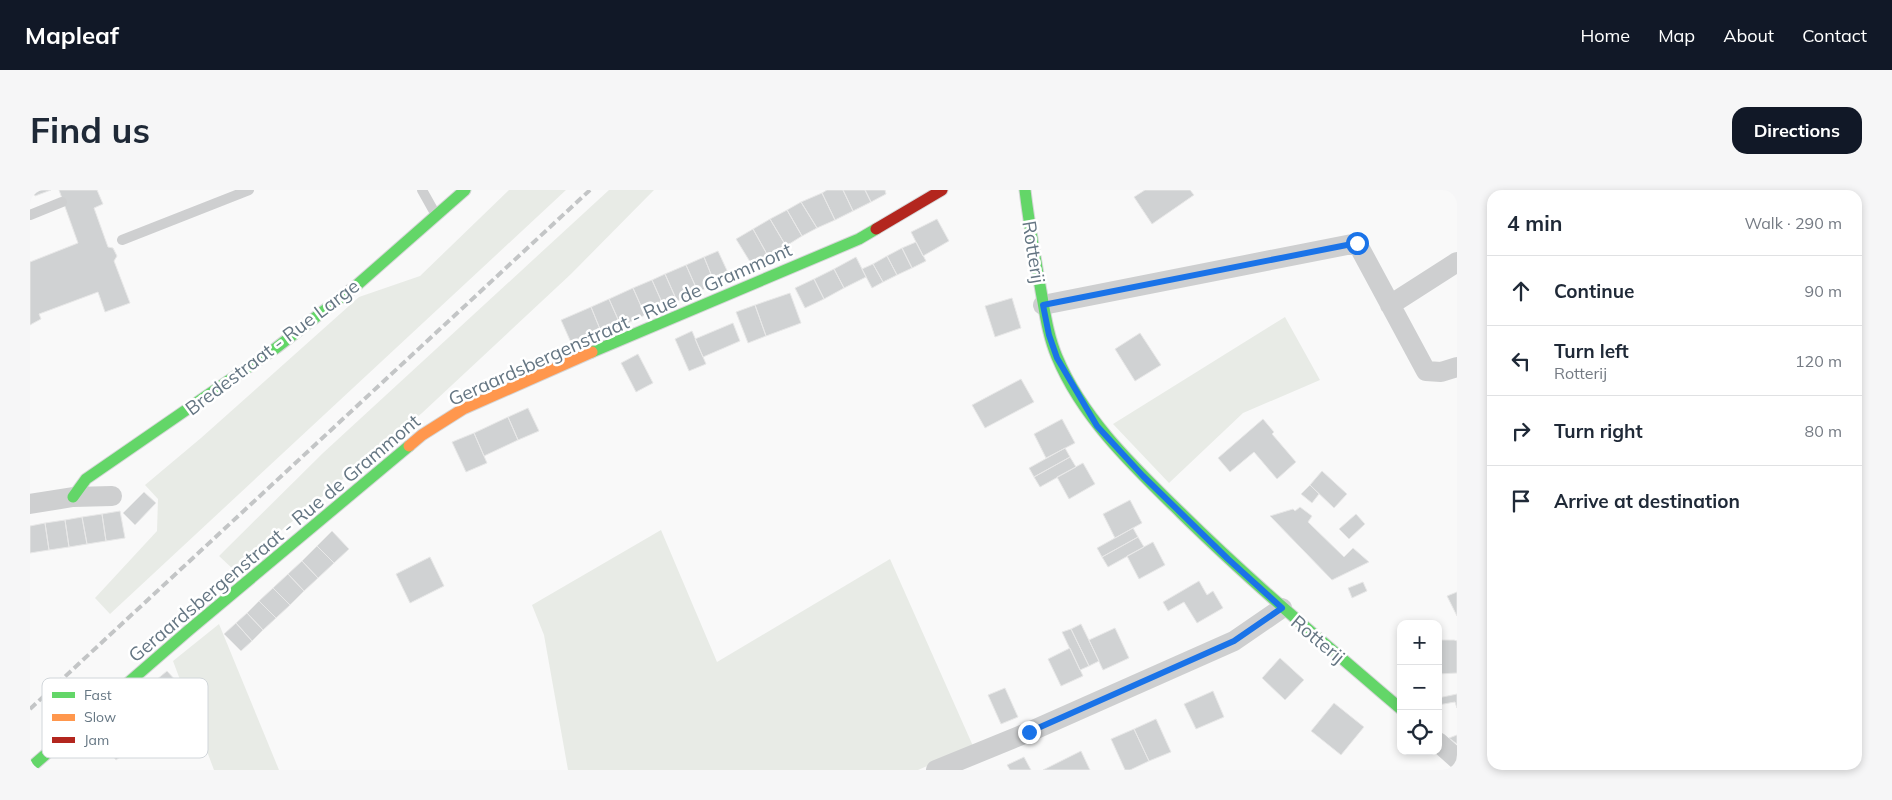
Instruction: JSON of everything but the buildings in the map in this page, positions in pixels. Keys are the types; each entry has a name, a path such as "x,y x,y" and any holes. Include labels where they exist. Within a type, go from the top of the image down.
{"street":[{"name":"Bredestraat - Rue Large","path":"73,497 86,479 276,348 357,285 465,190"},
{"name":"Geraardsbergenstraat - Rue de Grammont","path":"135,678 422,435 463,409 859,239 942,190"},
{"name":"Rotterij","path":"1025,190 1030,236 1049,335 1057,358 1097,426 1143,476 1282,608 1397,706"},
{"path":"1043,305 1357,243 1426,371 1442,372 1457,367"},
{"path":"1390,305 1457,262"},
{"path":"30,504 73,497 112,496"},
{"path":"936,770 1029,732 1234,641 1282,608"},
{"path":"1442,746 1457,760 1453,770"},
{"name":"Geraardsbergenstraat - Rue de Grammont","path":"30,768 42,758"}],"lane":[{"path":"122,240 250,190"},
{"path":"422,190 436,216"},
{"path":"30,215 62,202"}],"shaded area":[{"path":"509,190 566,190 110,614 95,598 157,531 158,499 145,485 201,438 359,297 420,276"},
{"path":"609,190 654,190 571,274 422,413 234,570 219,556 323,453"},
{"path":"1285,317 1320,380 1243,413 1169,483 1113,424"},
{"path":"661,530 717,662 890,559 973,746 918,770 568,770 544,635 532,605"},
{"path":"219,624 279,770 214,770 208,754 208,678 179,678 173,661"}],"railway":[{"path":"63,678 590,190"},
{"path":"30,709 42,698"}],"traffic: fast":[{"path":"73,497 86,479 276,348 357,285 465,190"},
{"path":"1025,190 1045,316 1051,341 1068,380 1095,421 1128,459 1207,539 1289,613 1397,706"},
{"path":"592,352 859,239 876,229"},
{"path":"134,678 409,446"},
{"path":"30,768 42,758"}],"traffic: slow":[{"path":"409,446 422,435 463,409 592,352"}],"traffic: jam":[{"path":"876,229 942,190"}],"route":[{"path":"1029,732 1234,641 1256,628 1282,608 1228,559 1143,476 1097,426 1057,358 1049,335 1043,305 1357,243"}]}
